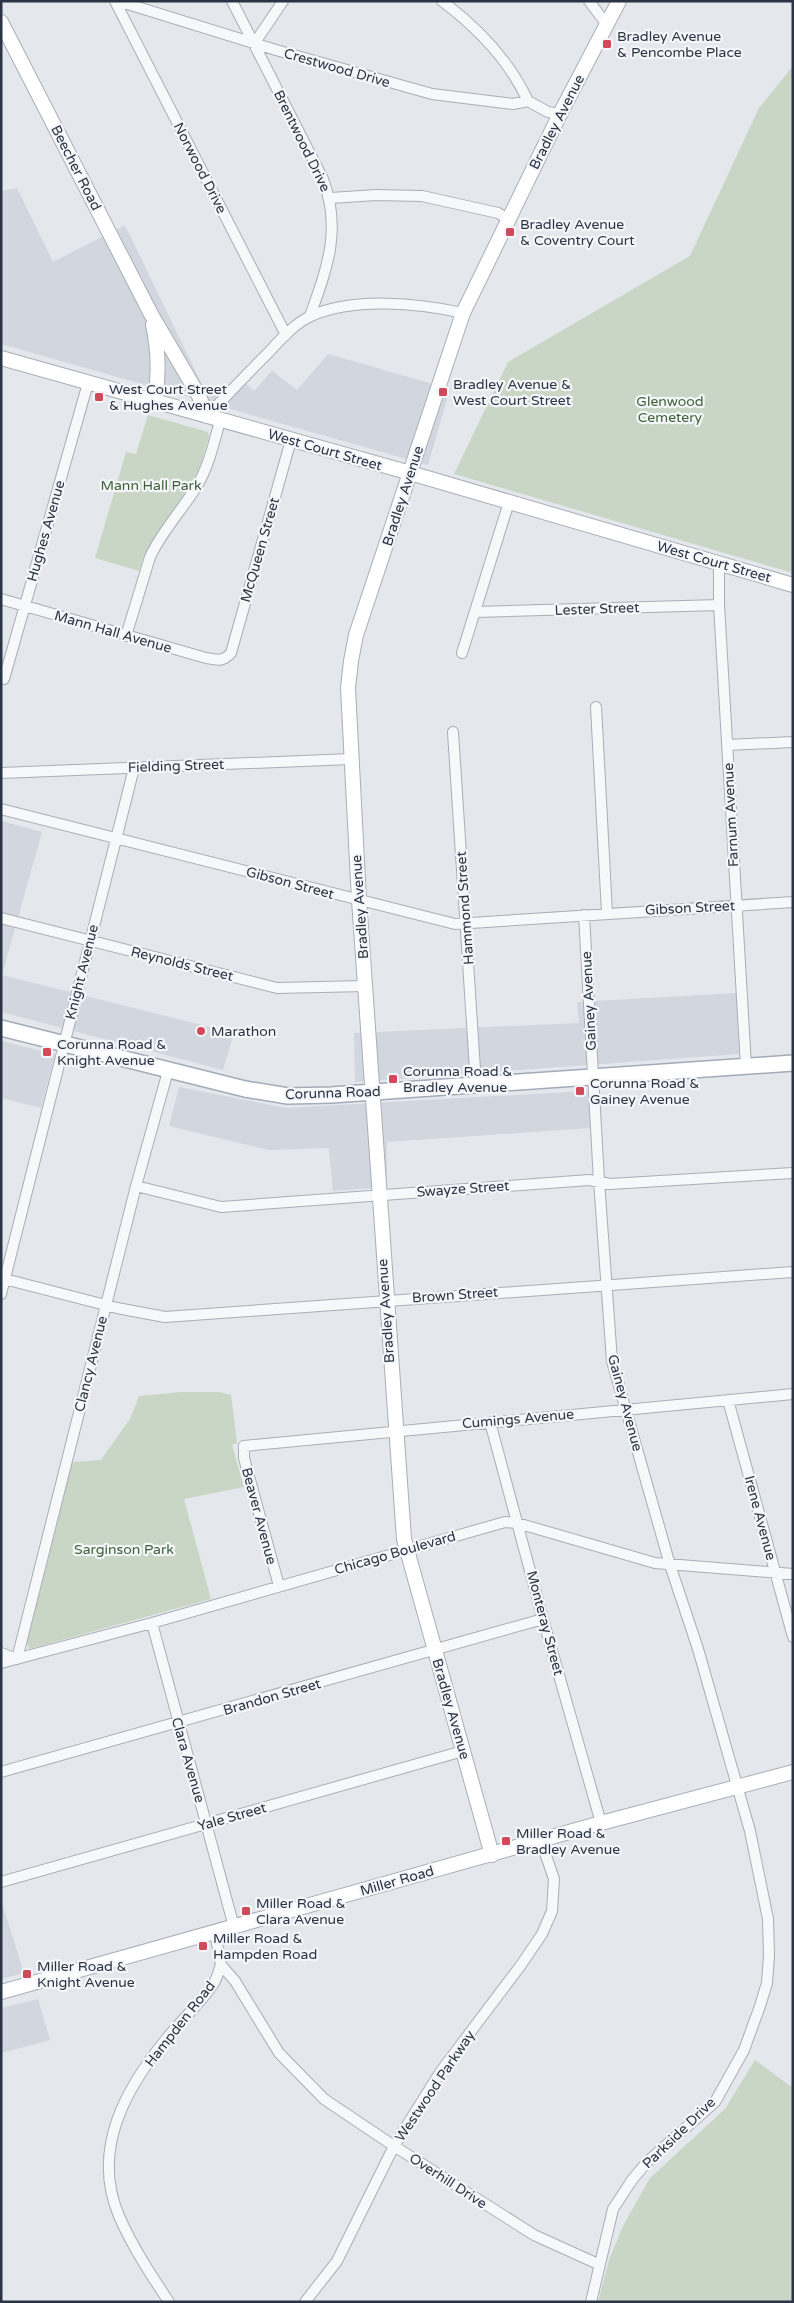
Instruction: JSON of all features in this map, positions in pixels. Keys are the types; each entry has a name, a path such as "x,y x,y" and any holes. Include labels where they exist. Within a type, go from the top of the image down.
{"main road":[{"name":"Corunna Road","path":"1,1028 168,1071 267,1094 311,1096 793,1063"}],"street":[{"name":"Crestwood Drive","path":"116,1 254,44 432,94 513,104 528,101"},
{"name":"Norwood Drive","path":"116,1 286,335"},
{"name":"Brentwood Drive","path":"232,1 324,179 331,198 333,225 331,252 310,316"},
{"path":"254,44 283,1"},
{"path":"442,1 480,31 504,61 528,101 548,112 560,114"},
{"path":"589,1 607,26"},
{"name":"Bradley Avenue","path":"492,1855 404,1539 385,1300 359,900 348,699 350,661 356,635 411,474 446,358 462,313 560,114 619,1"},
{"name":"Beecher Road","path":"1,22 151,314 199,396 207,416"},
{"path":"331,198 376,195 422,196 490,210 508,220"},
{"path":"207,416 286,335 310,316 358,304 390,304 462,313"},
{"name":"Beecher Road","path":"151,314 158,354 159,377 155,401"},
{"name":"West Court Street","path":"1,358 509,502 793,585"},
{"name":"Hughes Avenue","path":"4,679 88,383"},
{"path":"126,636 150,557 156,545 198,484 206,466 220,421"},
{"name":"McQueen Street","path":"225,659 231,653 291,440"},
{"path":"462,653 509,502"},
{"name":"Farnum Avenue","path":"719,564 719,605 746,1066"},
{"name":"Mann Hall Avenue","path":"1,599 206,658 218,661 225,659"},
{"name":"Lester Street","path":"475,612 719,605"},
{"path":"596,707 607,913"},
{"name":"Hammond Street","path":"454,732 476,1085"},
{"path":"727,745 793,742"},
{"name":"Fielding Street","path":"1,773 351,759"},
{"name":"Knight Avenue","path":"1,1294 3,1279 134,768"},
{"name":"Gibson Street","path":"1,809 455,924 793,902"},
{"name":"Gainey Avenue","path":"584,915 599,1181 612,1361 670,1565 698,1649 738,1788"},
{"name":"Reynolds Street","path":"1,918 277,988 365,986"},
{"name":"Clancy Avenue","path":"17,1659 136,1186 168,1071"},
{"name":"Swayze Street","path":"136,1186 221,1207 589,1180 610,1184 793,1173"},
{"name":"Brown Street","path":"3,1279 165,1317 793,1272"},
{"name":"Cumings Avenue","path":"244,1446 793,1394"},
{"name":"Irene Avenue","path":"728,1400 793,1637"},
{"name":"Monteray Street","path":"490,1422 516,1522 601,1823"},
{"name":"Beaver Avenue","path":"244,1446 244,1458 279,1586"},
{"name":"Chicago Boulevard","path":"1,1663 152,1623 505,1522 516,1522 655,1563 793,1574"},
{"name":"Brandon Street","path":"1,1772 178,1724 543,1619"},
{"name":"Clara Avenue","path":"152,1623 234,1927"},
{"path":"1,1653 17,1659"},
{"name":"Yale Street","path":"1,1882 463,1751"},
{"name":"Miller Road","path":"1,1992 601,1823 793,1772"},
{"name":"Parkside Drive","path":"591,2302 598,2264 613,2209 632,2180 647,2162 715,2102 744,2050 760,2006 766,1983 769,1954 768,1919 750,1831 738,1788"},
{"name":"Westwood Parkway","path":"305,2302 337,2261 394,2146 441,2071 542,1934 552,1911 554,1879 541,1841"},
{"name":"Overhill Drive","path":"215,1932 221,1965 235,1981 278,2053 300,2077 343,2113 546,2242 598,2264"},
{"name":"Hampden Road","path":"169,2302 119,2215 110,2182 108,2159 110,2137 117,2118 134,2085 165,2039 214,1982 221,1965"}],"shaded area":[{"path":"17,188 53,262 125,225 205,391 220,391 239,377 254,391 272,371 297,390 328,354 450,389 428,465 1,344 1,191"},
{"path":"1,821 42,832 2,975 234,1033 223,1070 1,1012"},
{"path":"737,993 739,1054 355,1082 354,1033 579,1023 577,1002"},
{"path":"1,1041 55,1054 41,1108 1,1098"},
{"path":"179,1087 286,1108 587,1091 591,1128 387,1142 387,1187 333,1191 329,1148 269,1150 169,1126"},
{"path":"1,1900 24,1973 1,1979"},
{"path":"38,1999 50,2040 1,2053 1,2008"}],"green space":[{"name":"Glenwood Cemetery","path":"793,66 793,573 454,474 508,362 690,256 759,108"},
{"name":"Mann Hall Park","path":"148,415 208,432 209,436 200,467 191,484 144,555 139,571 95,558 126,452 136,454"},
{"name":"Sarginson Park","path":"182,1392 219,1392 231,1395 237,1443 232,1445 244,1487 184,1499 211,1599 29,1649 27,1642 72,1462 101,1460 130,1419 139,1396"},
{"path":"755,2060 793,2088 793,2302 598,2302 609,2260 623,2226 650,2178 725,2109"}],"place":[{"name":"Bradley Avenue & Pencombe Place","path":"607,44"},
{"name":"Bradley Avenue & Coventry Court","path":"510,232"},
{"name":"Bradley Avenue & West Court Street","path":"443,392"},
{"name":"West Court Street & Hughes Avenue","path":"99,397"},
{"name":"Marathon","path":"201,1031"},
{"name":"Corunna Road & Knight Avenue","path":"47,1052"},
{"name":"Corunna Road & Bradley Avenue","path":"393,1079"},
{"name":"Corunna Road & Gainey Avenue","path":"580,1091"},
{"name":"Miller Road & Bradley Avenue","path":"506,1841"},
{"name":"Miller Road & Clara Avenue","path":"246,1911"},
{"name":"Miller Road & Hampden Road","path":"203,1946"},
{"name":"Miller Road & Knight Avenue","path":"27,1974"}]}
